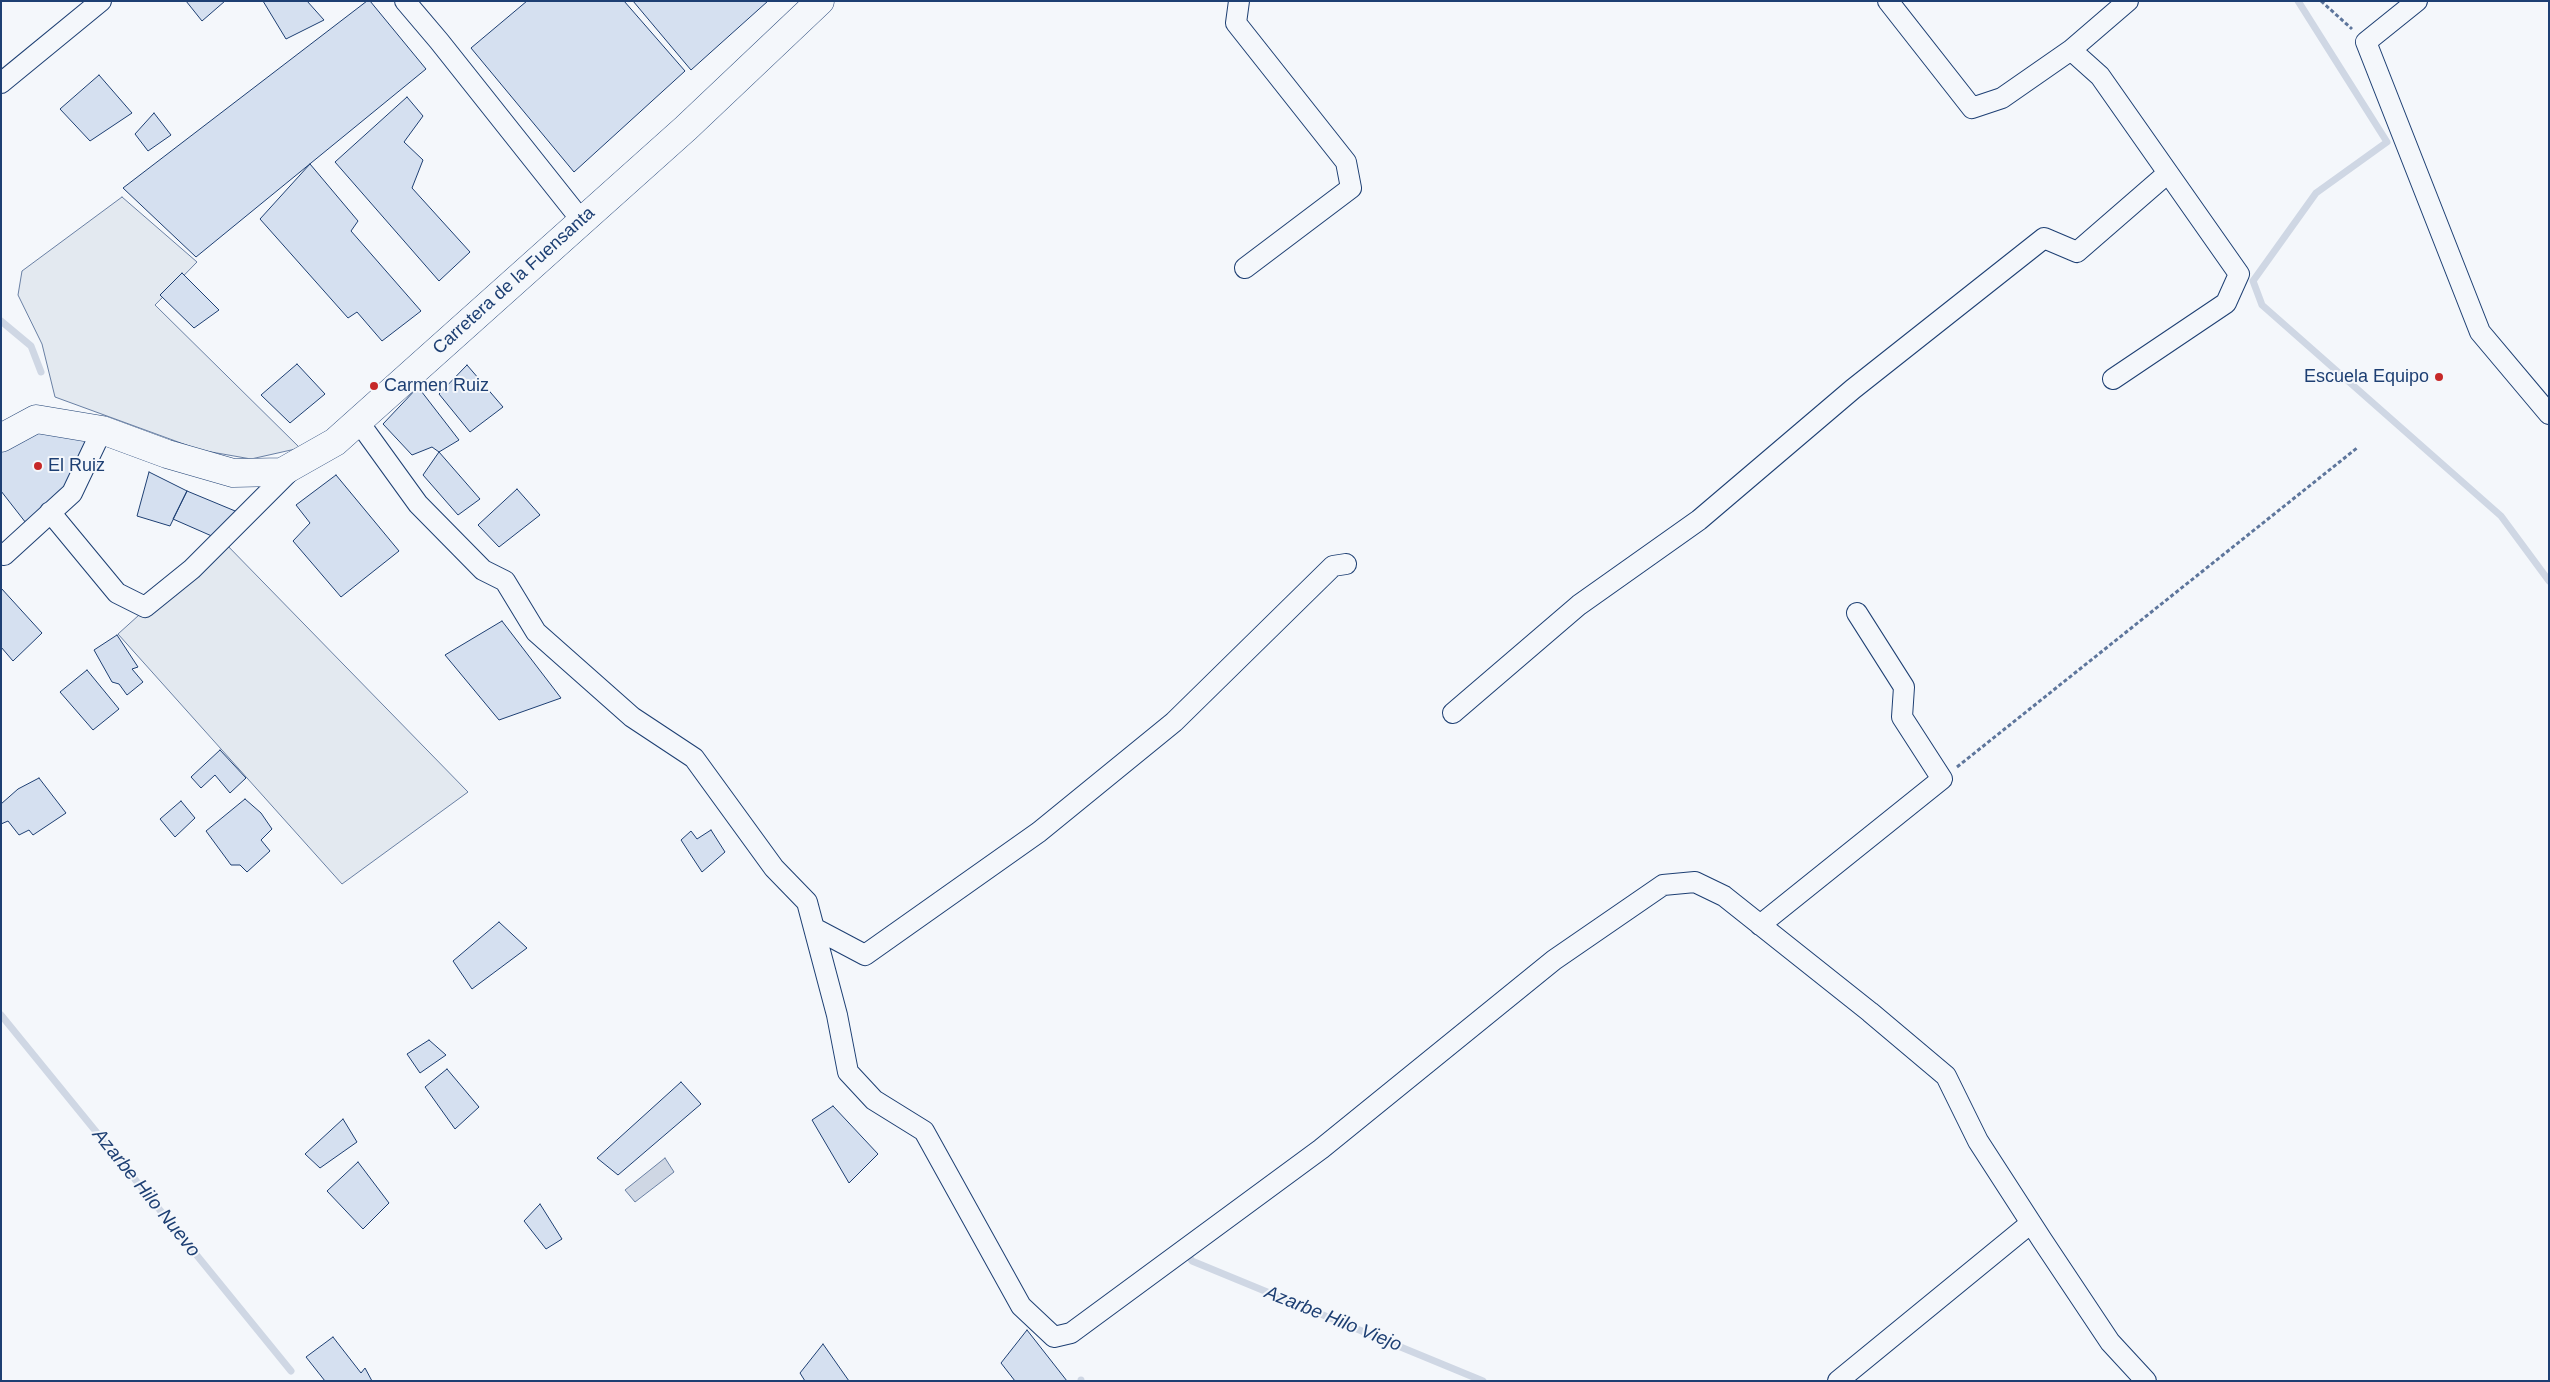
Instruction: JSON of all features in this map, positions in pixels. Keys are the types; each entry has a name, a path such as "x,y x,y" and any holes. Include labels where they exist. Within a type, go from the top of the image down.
{"main road":[{"name":"Carretera de la Fuensanta","path":"1,438 36,419 102,430 167,454 233,473 282,472 336,442 686,128 820,1"}],"street":[{"path":"1,83 101,1"},
{"path":"405,1 582,220"},
{"path":"1239,1 1236,22 1346,162 1351,188 1245,268"},
{"path":"1888,1 1972,108 2002,98 2072,50 2128,1"},
{"path":"2417,1 2366,42 2480,332 2549,414"},
{"path":"2072,50 2100,76 2239,274 2226,303 2113,379"},
{"path":"1453,713 1578,605 1699,520 1853,389 2044,238 2077,252 2168,173"},
{"path":"358,421 418,504 483,570 505,581 536,632 632,717 694,758 774,868 808,902 837,1015 848,1072 874,1100 924,1131 1021,1306 1054,1337 1071,1334 1321,1149 1554,960 1662,885 1695,882 1724,896 1870,1012 1946,1076 1978,1141 2031,1223 2110,1342 2146,1381"},
{"path":"4,555 72,493 102,430"},
{"path":"50,512 117,593 145,607 192,570 301,461"},
{"path":"814,928 865,955 1062,814 1174,722 1333,566 1346,564"},
{"path":"1760,925 1942,778 1902,717 1904,687 1857,613"},
{"path":"1838,1381 2031,1223"}],"path":[{"path":"2321,1 2366,42"},
{"path":"1942,778 2358,448"}],"shaded area":[{"path":"122,197 197,262 155,305 300,448 251,459 200,450 55,397 42,344 18,295 22,271"},
{"path":"222,540 468,792 342,884 118,634"},
{"path":"665,1158 674,1172 635,1202 625,1190"}],"building":[{"path":"186,1 225,1 202,21"},
{"path":"263,1 307,1 324,20 286,39"},
{"path":"367,1 370,1 426,69 196,257 123,188"},
{"path":"527,1 624,1 685,71 574,172 471,48"},
{"path":"633,1 768,1 691,70"},
{"path":"99,75 132,113 90,141 60,109"},
{"path":"407,97 423,116 404,142 423,160 412,188 470,252 439,281 335,162"},
{"path":"154,113 171,135 148,151 135,134"},
{"path":"310,164 358,221 351,231 421,311 382,341 357,312 348,318 260,219"},
{"path":"182,273 219,310 194,328 160,295"},
{"path":"297,364 325,394 290,423 261,395"},
{"path":"467,365 503,407 470,432 439,394"},
{"path":"418,387 459,440 439,452 432,447 412,455 383,424"},
{"name":"El Ruiz","path":"38,425 87,438 67,484 26,523 1,491 1,448"},
{"path":"439,452 480,499 458,515 423,475"},
{"path":"149,472 187,491 170,526 137,516"},
{"path":"336,475 399,551 341,597 293,541 310,523 296,505"},
{"path":"517,489 540,515 499,547 478,525"},
{"path":"187,491 240,513 214,537 173,519"},
{"path":"1,588 42,633 13,661 1,647"},
{"path":"502,621 561,698 499,720 445,655"},
{"path":"117,635 138,667 132,669 143,682 127,695 119,684 112,682 94,650"},
{"path":"87,670 119,709 93,730 60,692"},
{"path":"220,750 246,778 230,793 215,775 201,788 191,777"},
{"path":"39,778 66,813 33,835 29,830 19,835 8,821 1,824 1,804 18,789"},
{"path":"245,799 261,813 272,829 261,840 270,851 247,872 240,865 231,865 206,831"},
{"path":"181,801 195,818 175,837 160,819"},
{"path":"711,830 725,852 702,872 681,840 691,831 697,839"},
{"path":"499,922 527,948 472,989 453,961"},
{"path":"429,1040 446,1055 420,1073 407,1054"},
{"path":"447,1069 479,1107 455,1129 425,1087"},
{"path":"681,1082 701,1104 618,1175 597,1158"},
{"path":"833,1106 878,1154 849,1183 812,1120"},
{"path":"343,1119 357,1142 320,1168 305,1154"},
{"path":"358,1162 389,1203 363,1229 327,1191"},
{"path":"540,1204 562,1239 546,1249 524,1221"},
{"path":"1027,1330 1067,1381 1015,1381 1001,1363"},
{"path":"333,1337 361,1373 365,1368 372,1381 325,1381 306,1357"},
{"path":"823,1344 849,1381 805,1381 800,1373"}],"waterway":[{"path":"2298,1 2387,142 2316,193 2253,281 2262,305 2501,516 2549,581"},
{"name":"Azarbe Hilo Nuevo","path":"1,321 31,346 41,372"},
{"name":"Azarbe Hilo Nuevo","path":"1,1015 291,1371"},
{"name":"Azarbe Hilo Viejo","path":"1187,1253 1192,1261 1483,1381"}],"place":[{"name":"Escuela Equipo","path":"2439,377"},
{"name":"Carmen Ruiz","path":"374,386"},
{"name":"El Ruiz","path":"38,466"}]}
